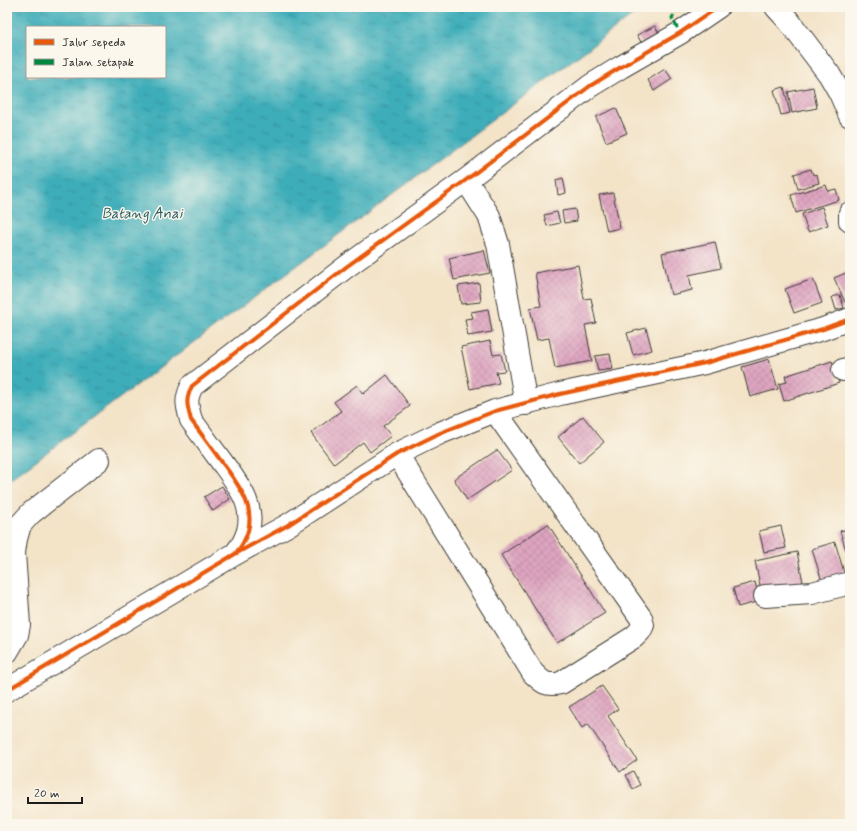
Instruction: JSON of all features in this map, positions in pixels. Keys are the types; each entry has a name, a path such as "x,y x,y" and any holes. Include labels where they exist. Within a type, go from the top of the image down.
{"street":[{"path":"235,554 244,541 248,529 249,515 247,500 240,487 191,420 186,397 192,386 346,267 466,180 590,86 680,33 718,7"},
{"path":"776,7 788,20 829,74 840,93 850,116"},
{"path":"466,180 489,216 498,244 526,404"},
{"path":"850,213 850,221"},
{"path":"7,690 235,554 288,525 397,454 440,433 495,411 560,394 705,364 823,329 850,319"},
{"path":"397,454 533,673 543,683 552,685 561,683 634,637 640,631 643,624 641,618 495,411"},
{"path":"7,652 17,635 19,625 14,553 20,525 31,513 99,460"},
{"path":"765,596 812,593 850,583"}],"water":[{"name":"Batang Anai","path":"7,7 644,7 7,482"}],"building":[{"path":"655,26 662,40 645,49 637,35"},
{"path":"665,69 672,79 654,91 648,80"},
{"path":"784,87 790,113 781,115 774,90"},
{"path":"813,87 817,108 792,113 788,92"},
{"path":"616,108 627,133 606,142 596,117"},
{"path":"811,169 813,175 817,174 819,183 798,189 794,174"},
{"path":"563,178 566,193 558,195 556,180"},
{"path":"826,185 828,191 836,189 839,200 796,213 791,195"},
{"path":"613,193 620,228 607,231 599,195"},
{"path":"822,207 828,225 808,232 802,214"},
{"path":"575,209 577,221 564,223 562,211"},
{"path":"557,212 560,223 547,226 544,215"},
{"path":"715,242 721,268 689,275 692,290 671,295 662,253"},
{"path":"484,250 490,273 454,280 449,258"},
{"path":"578,265 584,299 591,298 596,323 585,325 592,361 555,368 549,338 537,340 530,308 541,306 535,273"},
{"path":"848,272 850,275 850,300 845,302 834,278"},
{"path":"813,279 822,303 794,313 785,289"},
{"path":"479,283 481,302 461,304 458,286"},
{"path":"840,295 844,308 836,310 832,297"},
{"path":"488,309 492,332 468,336 465,319 473,318 471,312"},
{"path":"646,328 652,350 633,355 627,333"},
{"path":"490,341 493,355 501,354 505,371 496,372 499,383 470,389 461,347"},
{"path":"610,354 613,369 598,371 595,356"},
{"path":"769,359 778,389 750,397 742,367"},
{"path":"832,361 839,383 784,401 779,384 787,382 785,376"},
{"path":"387,375 410,406 383,426 391,436 370,452 363,442 334,464 311,433 341,411 334,402 357,385 363,394"},
{"path":"583,416 604,442 579,463 558,437"},
{"path":"497,450 512,470 467,500 454,479"},
{"path":"222,486 230,499 213,511 204,497"},
{"path":"548,524 605,613 557,643 501,555"},
{"path":"781,526 786,548 764,552 759,531"},
{"path":"850,529 850,563 840,531"},
{"path":"835,542 846,579 823,585 812,549"},
{"path":"797,552 803,582 761,590 755,561"},
{"path":"755,582 760,601 738,607 733,588"},
{"path":"602,686 618,709 608,716 637,760 620,772 588,724 582,728 569,707"},
{"path":"633,771 640,785 633,789 626,775"}],"marked path":[{"path":"678,7 672,18 680,33"}],"cycle path":[{"path":"7,690 235,554 242,545 248,530 250,520 249,510 242,492 236,482 191,420 187,403 188,395 192,386 346,267 466,180 590,86 680,33 718,7"},
{"path":"237,553 288,525 397,454 440,433 495,411 560,394 705,363 823,329 850,319"}]}
